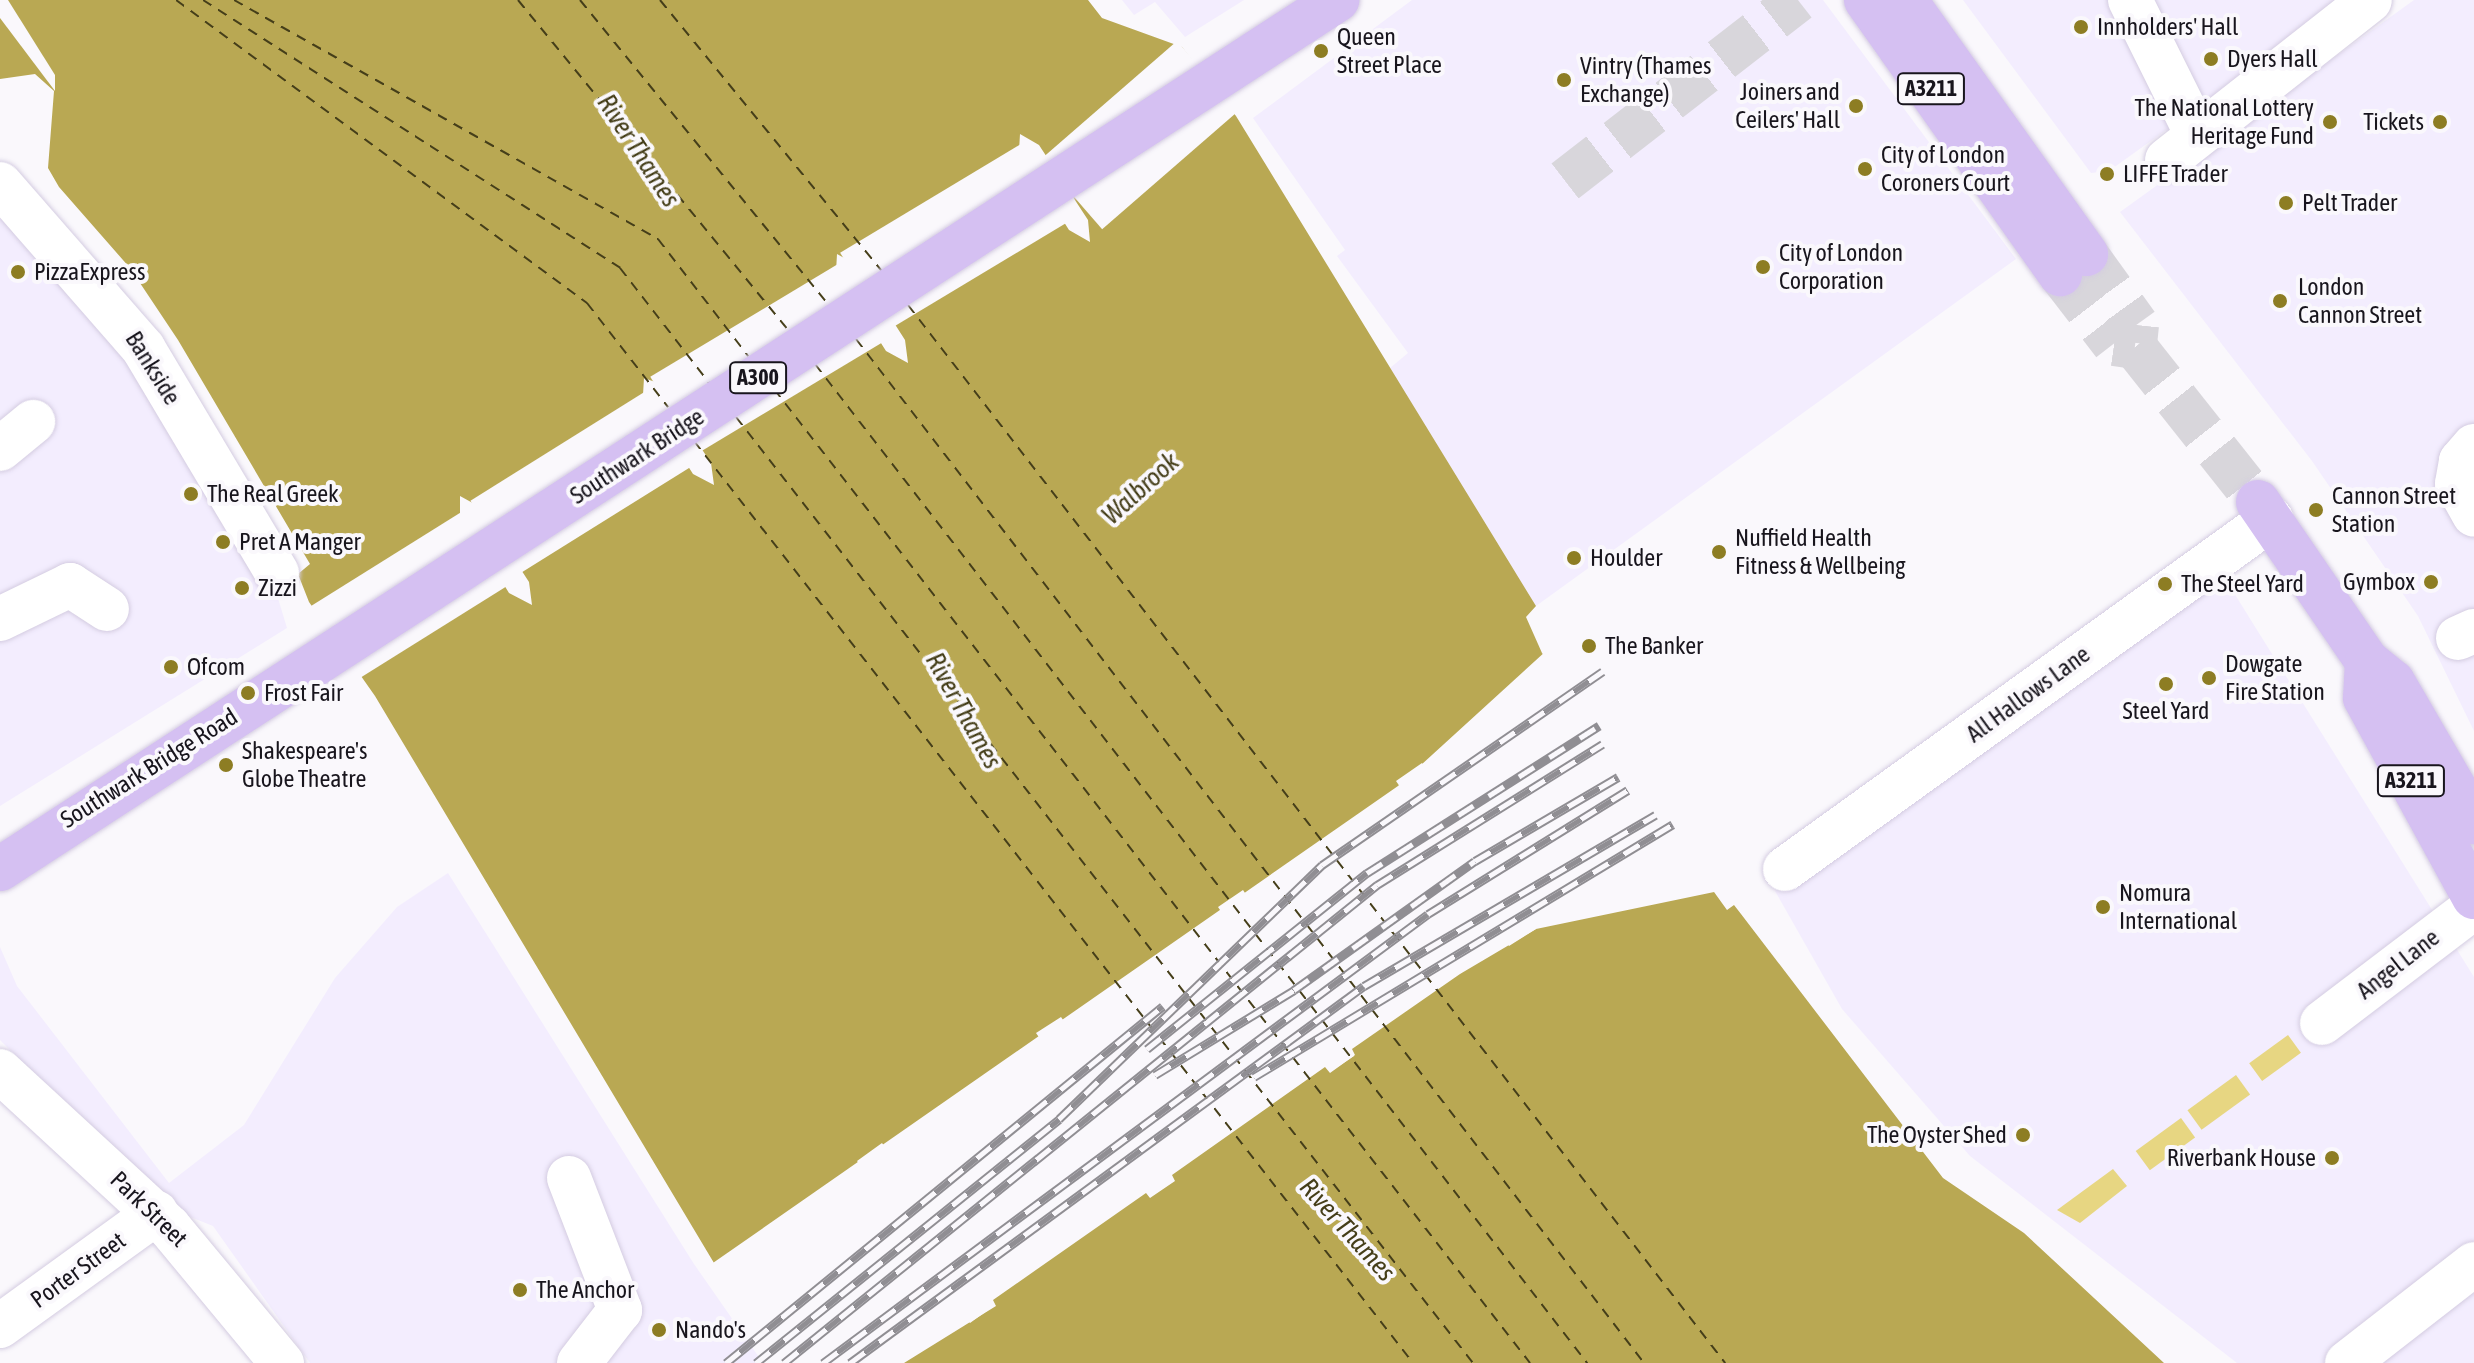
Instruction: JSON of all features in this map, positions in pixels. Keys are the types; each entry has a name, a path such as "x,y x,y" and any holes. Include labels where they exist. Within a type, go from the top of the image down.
{"main road":[{"name":"Southwark Bridge","path":"302,671 1337,0"},
{"name":"A3211","path":"1866,0 2073,264 1905,0"},
{"name":"A3211","path":"2265,510 2367,661 2393,682 2474,822"},
{"name":"A3211","path":"2367,661 2365,698 2474,897"},
{"name":"Southwark Bridge Road","path":"0,869 302,671"}],"street":[{"path":"2130,0 2182,148 2370,0"},
{"name":"Bankside","path":"0,184 137,339 277,573"},
{"path":"2474,446 2461,461 2457,484 2474,515"},
{"name":"All Hallows Lane","path":"1785,869 2265,510"},
{"path":"0,619 70,585 107,609"},
{"name":"Angel Lane","path":"2322,1023 2474,907"},
{"name":"Park Street","path":"0,1071 156,1213 282,1363"},
{"path":"569,1178 620,1310 579,1363"},
{"name":"Porter Street","path":"0,1326 156,1213"},
{"path":"2352,1362 2474,1264"}],"shaded area":[{"path":"1122,0 1244,0 1185,37 1155,2 1134,15"},
{"path":"1412,0 1823,0 2016,259 1536,606 1390,368 1408,353 1337,256 1345,250 1253,118"},
{"path":"1963,0 2347,0 2109,171 2091,173"},
{"path":"2414,0 2474,0 2474,731 2418,616 2312,461 2120,212"},
{"path":"0,203 131,344 277,595 287,628 0,806"},
{"path":"2209,553 2474,977 2474,1363 2237,1363 1970,1156 1842,1009 1775,891"},
{"path":"448,873 694,1264 763,1363 310,1363 213,1226 168,1208 0,1040 0,947 17,986 169,1183 244,1125 335,978 397,907"},
{"path":"2288,1035 2301,1053 2262,1081 2249,1063"},
{"path":"2236,1075 2250,1094 2202,1130 2187,1110"},
{"path":"2181,1118 2195,1137 2150,1170 2136,1151"},
{"path":"2113,1169 2127,1186 2080,1223 2057,1210"}],"water":[{"path":"0,0 1088,0 1102,18 1182,47 1236,116 1536,606 1526,617 1542,653 1727,910 1734,905 1943,1178 2024,1233 2164,1363 782,1363 714,1263 375,696 309,602 298,574 310,564 178,340 130,268 59,187 48,168 54,91 35,74 0,79","holes":["1020,134 1039,145 1088,220 1090,242 1069,230 1019,151","837,254 857,265 905,340 908,363 886,351 836,272","644,378 658,383 711,463 714,485 693,474 643,395","460,496 480,507 529,582 532,605 509,593 460,513","1422,763 1536,929 1509,946 1396,781","1243,890 1354,1056 1330,1072 1218,907","1061,1017 1174,1181 1150,1197 1036,1033","882,1143 995,1305 970,1323 857,1161"]}],"pier":[{"path":"0,0 8,0 55,75 55,91 0,18"},
{"path":"1177,41 1238,111 1102,229 1041,159"},
{"path":"1021,144 1068,222 887,331 840,253"},
{"path":"838,264 884,341 697,454 650,377"},
{"path":"646,391 693,466 517,575 470,501"},
{"path":"463,511 509,585 355,681 309,607"},
{"path":"1546,651 1719,891 1536,929 1460,974 1352,1049 1355,1055 1330,1073 1325,1067 1172,1175 1175,1181 1150,1198 1146,1193 993,1300 996,1306 904,1363 777,1363 710,1265 1401,783 1511,941 1531,928 1421,768 1403,782","holes":["1242,895 1350,1054 1331,1067 1224,908","1060,1022 1169,1180 1151,1192 1041,1035","880,1148 990,1305 971,1318 863,1161"]}],"ferry route":[{"path":"176,0 587,303 668,407"},
{"path":"203,0 620,268 710,384"},
{"path":"234,0 658,239 748,356"},
{"path":"518,0 789,331"},
{"path":"580,0 830,306"},
{"path":"660,0 882,271"},
{"path":"908,305 1725,1363"},
{"path":"856,339 1644,1363"},
{"path":"815,364 1587,1363"},
{"path":"774,389 1530,1363"},
{"path":"736,417 1473,1363"},
{"path":"694,441 1413,1363"}],"tunnel":[{"path":"1565,181 1798,0"},
{"path":"2086,254 2137,325 2135,343"},
{"path":"2060,274 2114,344 2135,347 2258,502"}],"railway":[{"path":"756,1363 1059,1119 1322,865 1603,671"},
{"path":"1147,1049 1367,873 1599,726"},
{"path":"784,1363 1377,885 1603,744"},
{"path":"1155,1075 1294,990 1475,861 1618,777"},
{"path":"823,1363 1428,914 1628,790"},
{"path":"850,1363 1364,986 1656,815"},
{"path":"1254,1077 1673,824"},
{"path":"726,1363 1163,1006"}],"place":[{"name":"Innholders' Hall","path":"2081,27"},
{"name":"Queen Street Place","path":"1321,51"},
{"name":"Dyers Hall","path":"2211,59"},
{"name":"Vintry (Thames Exchange)","path":"1564,80"},
{"name":"Joiners and Ceilers' Hall","path":"1856,106"},
{"name":"The National Lottery Heritage Fund","path":"2330,122"},
{"name":"Tickets","path":"2440,122"},
{"name":"City of London Coroners Court","path":"1865,169"},
{"name":"LIFFE Trader","path":"2107,174"},
{"name":"Pelt Trader","path":"2286,203"},
{"name":"City of London Corporation","path":"1763,267"},
{"name":"PizzaExpress","path":"18,272"},
{"name":"London Cannon Street","path":"2280,301"},
{"name":"The Real Greek","path":"191,494"},
{"name":"Cannon Street Station","path":"2316,510"},
{"name":"Pret A Manger","path":"223,542"},
{"name":"Nuffield Health Fitness & Wellbeing","path":"1719,552"},
{"name":"Houlder","path":"1574,558"},
{"name":"Gymbox","path":"2431,582"},
{"name":"The Steel Yard","path":"2165,584"},
{"name":"Zizzi","path":"242,588"},
{"name":"The Banker","path":"1589,646"},
{"name":"Ofcom","path":"171,667"},
{"name":"Dowgate Fire Station","path":"2209,678"},
{"name":"Steel Yard","path":"2166,684"},
{"name":"Frost Fair","path":"248,693"},
{"name":"Shakespeare's Globe Theatre","path":"226,765"},
{"name":"Nomura International","path":"2103,907"},
{"name":"The Oyster Shed","path":"2023,1135"},
{"name":"Riverbank House","path":"2332,1158"},
{"name":"The Anchor","path":"520,1290"},
{"name":"Nando's","path":"659,1330"}],"water label":[{"name":"River Thames","path":"638,151"},
{"name":"Walbrook","path":"1141,489"},
{"name":"River Thames","path":"963,711"},
{"name":"River Thames","path":"1347,1230"}]}
